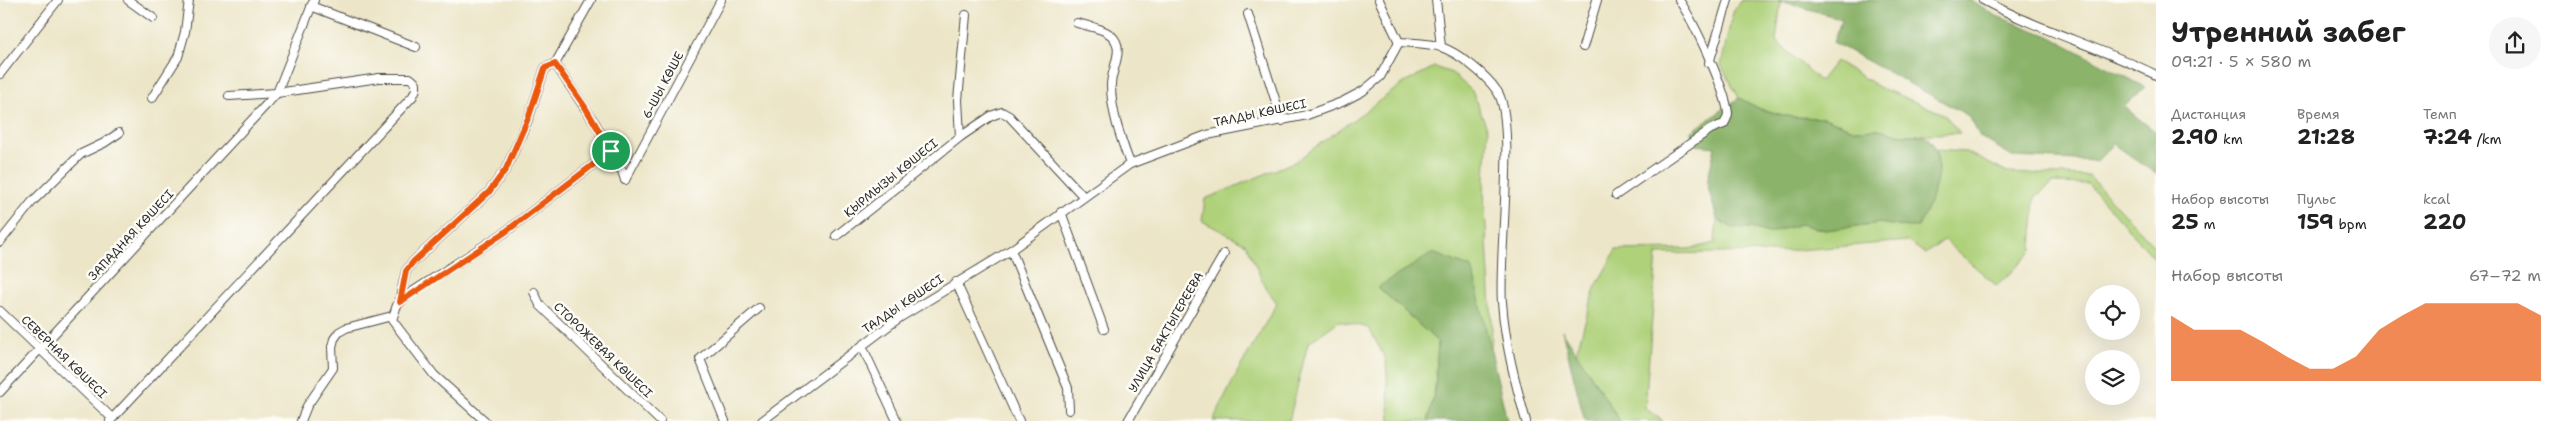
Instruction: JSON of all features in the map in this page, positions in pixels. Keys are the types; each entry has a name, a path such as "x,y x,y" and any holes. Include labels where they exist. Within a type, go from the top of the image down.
{"street":[{"path":"0,74 58,0"},
{"path":"128,0 153,18"},
{"path":"152,98 178,57 186,32 190,0"},
{"path":"392,318 400,302 406,271 413,262 489,192 506,169 529,116 543,72 552,65 591,0"},
{"name":"6-ШЫ КӨШЕ","path":"611,151 625,180 721,0"},
{"path":"1379,0 1399,42 1441,47 1476,69 1498,92 1505,119 1507,153 1501,253 1502,300 1506,339 1526,421"},
{"path":"1436,0 1441,47"},
{"path":"1583,47 1597,0"},
{"path":"1616,195 1711,129 1724,124 1728,116 1710,63 1689,15 1679,0"},
{"path":"1710,63 1728,0"},
{"path":"1983,0 2016,18 2086,43 2156,74"},
{"path":"277,92 312,3 416,47"},
{"path":"1248,14 1282,121"},
{"path":"960,137 958,100 966,15"},
{"path":"1077,22 1106,32 1114,37 1118,46 1111,84 1118,132 1130,164"},
{"name":"ТАЛДЫ КӨШЕСІ","path":"762,421 906,314 1011,250 1082,196 1130,164 1207,135 1282,121 1342,102 1363,91 1380,77 1399,42"},
{"path":"400,302 504,233 611,151 585,107 552,65"},
{"path":"111,420 413,96 416,83 410,78 387,78 229,96"},
{"name":"ЗАПАДНАЯ КӨШЕСІ","path":"0,392 277,92"},
{"name":"ҚЫРМЫЗЫ КӨШЕСІ","path":"836,236 960,137 991,116 1002,112 1009,116 1082,196"},
{"path":"0,242 32,202 81,154 119,133"},
{"path":"1061,212 1104,329"},
{"path":"1011,250 1068,388 1069,410"},
{"name":"УЛИЦА БАКТЫГЕРЕЕВА","path":"1128,421 1224,254"},
{"path":"956,282 1019,421"},
{"name":"СТОРОЖЕВАЯ КӨШЕСІ","path":"534,292 540,305 660,421"},
{"path":"725,421 700,359 759,308"},
{"name":"СЕВЕРНАЯ КӨШЕСІ","path":"0,311 111,420"},
{"path":"312,421 303,418 316,392 332,368 332,347 334,339 339,332 346,328 392,318"},
{"path":"392,318 434,375 485,421"},
{"path":"862,346 897,421"}],"green space":[{"path":"1741,0 1781,1 1776,41 1820,81 1836,61 1879,87 1944,114 1960,133 1903,135 1878,129 1856,130 1824,118 1791,117 1760,109 1739,98 1721,65 1733,12"},
{"path":"1778,0 1972,0 1994,15 2049,36 2145,87 2124,107 2156,132 2156,174 2114,144 2097,161 2014,157 1980,137 1969,116 1833,42 1842,19"},
{"path":"1434,67 1452,73 1472,91 1488,130 1484,193 1492,324 1491,353 1472,268 1378,287 1438,342 1435,389 1428,421 1390,421 1386,360 1369,328 1339,321 1308,343 1289,421 1213,421 1238,371 1277,303 1265,287 1246,244 1202,221 1205,199 1296,161 1404,83"},
{"path":"1739,98 1760,109 1791,117 1824,118 1856,130 1878,129 1903,135 1925,135 1935,149 1938,171 1931,200 1918,227 1879,223 1825,230 1800,224 1769,233 1751,228 1733,228 1717,219 1707,183 1715,147 1696,145 1691,132"},
{"path":"1936,150 1966,152 2008,173 2089,176 2156,248 2156,260 2088,184 2053,183 2035,197 2032,251 1997,286 1944,240 1925,254 1908,241 1774,252 1657,254 1645,408 1663,421 1620,421 1576,353 1595,288 1616,250 1689,249 1715,243 1717,219 1733,228 1751,228 1769,233 1800,224 1825,230 1879,223 1905,227 1938,171"},
{"path":"1433,253 1472,268 1507,421 1428,421 1435,389 1438,342 1378,287"},
{"path":"1562,330 1620,421 1586,421 1584,418"}],"route":[{"path":"555,64 585,107 611,151 504,233 409,294 400,302 402,283 406,271 413,262 439,239 475,202 489,192 506,169 536,99 543,72 549,65 555,64"}]}
